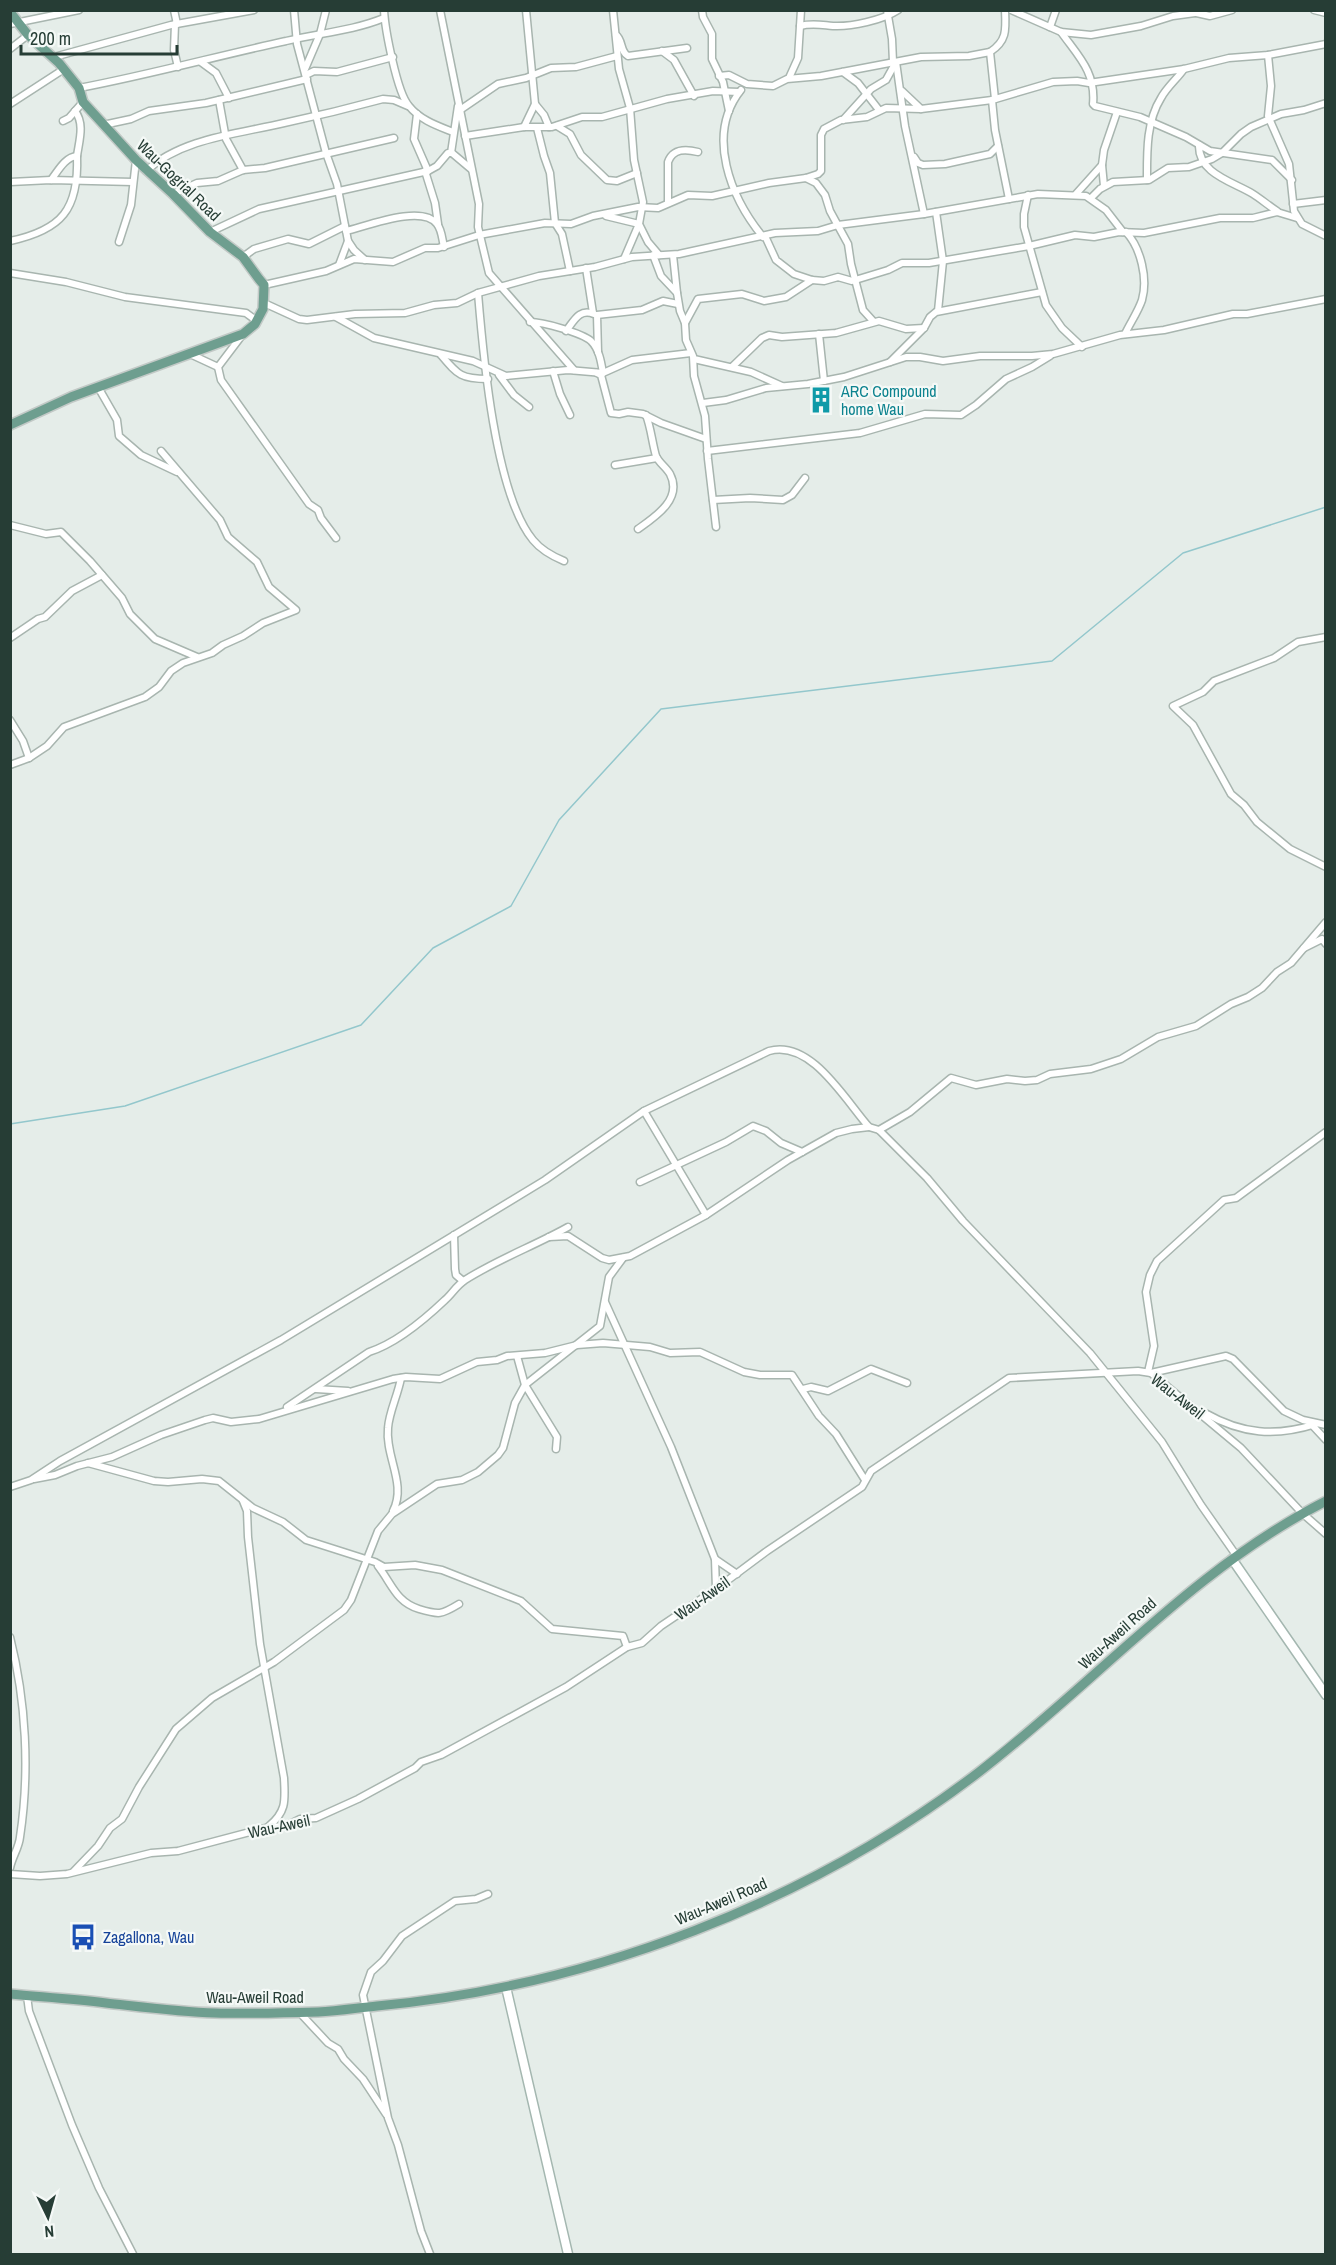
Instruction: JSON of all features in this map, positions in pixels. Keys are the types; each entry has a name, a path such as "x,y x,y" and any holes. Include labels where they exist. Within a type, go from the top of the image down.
{"main road":[{"name":"Wau-Gogrial Road","path":"10,12 15,23 54,57 79,88 83,102 146,171 210,231 243,257 264,285"},
{"path":"10,425 71,397 243,334 257,321 264,303 264,285"},
{"name":"Wau-Aweil Road","path":"10,1994 215,2013 340,2011 506,1987 630,1954 716,1922 840,1862 912,1820 1013,1745 1186,1593 1234,1557 1302,1513 1326,1501"}],"street":[{"path":"174,10 176,24 174,50 178,67"},
{"path":"54,57 176,24 254,10"},
{"path":"294,10 296,39 326,153 339,190 348,241 357,254 369,260"},
{"path":"306,75 326,10"},
{"path":"440,10 479,204 477,221 487,269 530,322 574,370"},
{"path":"526,10 535,105 553,127 570,134 581,154 607,180 617,181 638,173"},
{"path":"613,10 617,56 630,110 631,131 643,197 639,224 624,259"},
{"path":"702,10 703,17 712,33 712,59 725,90 729,111"},
{"path":"789,78 797,61 801,10"},
{"path":"800,26 817,23 842,26 898,10"},
{"path":"719,76 733,77 747,84 773,86 789,78 818,77 921,57 974,56 990,52 1001,45 1004,38 1005,10"},
{"path":"1011,10 1061,32 1091,35 1142,26 1192,12 1215,15 1232,10"},
{"path":"1050,27 1056,10"},
{"path":"1314,10 1326,13"},
{"path":"15,23 79,11"},
{"path":"79,88 296,39 356,29 385,13 402,94 408,106"},
{"path":"887,13 903,110 924,214"},
{"path":"1061,32 1088,70 1093,82 1094,105 1132,114 1186,137 1210,152 1272,160 1292,180"},
{"path":"10,49 28,35"},
{"path":"615,35 620,38 626,56 687,48"},
{"path":"843,120 862,118 879,110 890,108 921,109 994,100 1053,82 1093,82 1184,69 1229,58 1268,55 1326,44"},
{"path":"661,50 674,60 694,96"},
{"path":"990,52 994,124 1009,199"},
{"path":"1268,55 1271,79 1269,120 1286,156 1297,218 1302,224 1326,236"},
{"path":"460,110 493,86 551,68 576,67 617,56"},
{"path":"104,125 131,119 149,111 230,98 314,71 337,72 393,57"},
{"path":"200,62 216,73 230,98"},
{"path":"264,285 336,267 351,260 393,262 428,247 444,247 479,235 555,223 572,224 599,215 642,207 658,208 688,195 712,196 818,174 821,171 822,133 843,120 867,94 886,80 895,62"},
{"path":"10,104 64,69"},
{"path":"1147,180 1147,151 1151,123 1162,96 1184,69"},
{"path":"842,72 854,79 879,110"},
{"path":"747,84 739,92 729,111 724,130 723,146 735,191 750,219 780,264 794,274 812,280 824,281 838,277 850,281 902,263 924,264 943,261 1076,235 1094,237 1124,232 1144,233 1220,218 1253,218 1277,212"},
{"path":"465,136 524,127 553,127 586,116 602,117 667,99 713,91 739,92"},
{"path":"901,91 921,109"},
{"path":"146,171 180,149 225,136 387,99 408,106 430,122 453,132"},
{"path":"219,100 225,136 243,170"},
{"path":"63,121 83,102"},
{"path":"451,153 459,102"},
{"path":"1091,198 1104,186 1118,181 1147,180 1155,178 1168,168 1189,167 1203,162 1221,153 1244,131 1285,112 1304,110 1326,103"},
{"path":"524,127 535,105"},
{"path":"10,241 42,232 59,220 71,204 78,182 77,156 81,126 75,111"},
{"path":"1104,186 1102,165 1104,150 1117,112"},
{"path":"417,114 414,139 427,171 444,247"},
{"path":"537,128 550,173 555,223 562,234 570,271"},
{"path":"173,194 197,183 218,181 243,170 266,168 394,138"},
{"path":"912,152 918,163 925,166 987,154 998,145"},
{"path":"1199,145 1199,153 1203,162 1212,171 1255,195 1277,212 1297,218"},
{"path":"668,203 669,158 678,151 698,152"},
{"path":"210,231 259,209 427,171 437,166 447,153 451,153"},
{"path":"451,153 472,169"},
{"path":"987,154 1001,159"},
{"path":"51,180 65,162 77,156"},
{"path":"120,242 131,205 136,160"},
{"path":"1076,194 1102,165"},
{"path":"806,178 816,183 823,191 848,244 863,310 859,327"},
{"path":"10,182 51,180 133,182"},
{"path":"264,303 299,318 311,320 412,312 434,305 457,303 478,293 539,276 624,259 674,255 775,233 818,231 838,225 924,214 1028,195 1076,194 1091,198 1112,216 1138,251 1144,286 1140,305 1125,334"},
{"path":"1028,195 1023,222 1046,305 1056,321 1082,346"},
{"path":"1293,204 1326,200"},
{"path":"936,212 943,261 938,311"},
{"path":"243,257 254,249 288,239 309,244 345,228 413,215 429,217 438,225"},
{"path":"599,215 639,224"},
{"path":"639,224 656,255 661,276 677,293"},
{"path":"336,267 342,260 348,241"},
{"path":"674,255 678,304 685,323 686,340 692,356 696,384 703,403 716,527"},
{"path":"586,268 595,315 600,373 611,412 645,415 706,440"},
{"path":"10,273 66,282 125,297 246,313 257,321"},
{"path":"685,323 698,299 742,294 764,301 786,297 812,280"},
{"path":"889,363 938,311 1042,292"},
{"path":"478,293 488,379 507,480 518,514 529,534 549,554 564,561"},
{"path":"703,403 726,400 755,390 824,381 911,357 943,361 980,356 1053,354 1125,334 1164,330 1326,299"},
{"path":"566,331 578,315 584,312 595,315 642,310 660,301 678,304"},
{"path":"863,310 873,321"},
{"path":"335,317 374,338 473,361 499,374 512,377 574,370 600,373 632,360 692,356 761,376 782,386"},
{"path":"732,368 767,336 819,334 859,327 873,321 884,321 906,329 924,328"},
{"path":"530,322 542,323 588,339 598,352"},
{"path":"243,334 218,367 220,380 309,504 318,510 321,518 336,538"},
{"path":"819,334 824,381"},
{"path":"194,352 218,367"},
{"path":"707,451 861,433 925,414 961,415 1006,379 1053,354"},
{"path":"440,355 455,372 464,378 488,379"},
{"path":"553,371 570,415"},
{"path":"499,374 514,395 529,407"},
{"path":"98,387 117,420 119,436 141,454 183,477"},
{"path":"638,529 661,512 672,493 670,475 657,458 645,415"},
{"path":"10,765 29,758 47,746 64,727 145,697 159,687 171,671 197,657 212,653 263,623 296,610 269,586 256,562 228,537 220,520 161,451"},
{"path":"615,465 657,458"},
{"path":"713,501 750,498 783,500 792,495 805,478"},
{"path":"10,525 46,534 61,532 102,575 122,598 130,614 155,639 197,657"},
{"path":"10,638 38,619 45,617 72,591 102,575"},
{"path":"1326,637 1298,642 1274,658 1214,681 1203,692 1173,706 1193,725 1232,794 1257,822 1290,849 1326,867"},
{"path":"10,720 23,741 29,758"},
{"path":"879,1130 910,1112 951,1078 976,1085 1006,1079 1025,1081 1050,1074 1091,1069 1121,1059 1158,1037 1196,1026 1262,988 1303,949 1326,922"},
{"path":"1303,949 1325,941 1318,930"},
{"path":"31,1480 70,1456 281,1340 545,1180 644,1111 769,1051 788,1048 812,1062 824,1072 869,1127"},
{"path":"644,1111 706,1215"},
{"path":"640,1182 732,1139 753,1126 766,1131 781,1143 802,1152"},
{"path":"549,1237 568,1236 602,1258 609,1260 623,1258 639,1252 706,1215 802,1152 836,1133 869,1127 879,1130 1084,1346 1162,1442 1234,1557 1326,1695"},
{"path":"1326,1132 1236,1198 1224,1200 1157,1261 1150,1275 1146,1292 1154,1346 1150,1372 1227,1356 1233,1359 1284,1411 1303,1420 1326,1425"},
{"path":"279,1412 369,1352 382,1348 416,1325 434,1311 463,1281 491,1264 568,1227"},
{"path":"454,1235 456,1275 463,1281"},
{"path":"392,1514 437,1484 462,1480 478,1472 498,1455 503,1448 515,1403 525,1385 600,1326 609,1277 623,1258"},
{"path":"605,1302 671,1447 715,1559 716,1589"},
{"path":"315,1389 348,1391 401,1378 440,1379 477,1362 545,1353 578,1345 603,1343 650,1347 670,1353 700,1352 744,1372 792,1375 819,1416 836,1434 865,1480"},
{"path":"517,1356 525,1385 556,1437 556,1449"},
{"path":"802,1389 811,1387 828,1391 871,1369 907,1383"},
{"name":"Wau-Aweil","path":"10,1874 40,1876 74,1872 151,1853 178,1851 269,1827 286,1826 300,1819 316,1818 358,1799 415,1768 421,1762 441,1755 566,1687 627,1647 642,1643 661,1626 862,1487 871,1471 1009,1378 1150,1372 1241,1448 1302,1513 1326,1534"},
{"path":"74,1872 98,1846 110,1828 122,1819 139,1787 176,1729 212,1698 264,1667 320,1629 344,1610 351,1600 378,1531 392,1514 398,1502 399,1484 388,1441 388,1428 401,1378"},
{"path":"10,1487 126,1452 148,1440 205,1419 213,1418 231,1422 259,1419 339,1397 348,1391"},
{"path":"1194,1407 1218,1421 1254,1432 1286,1431 1315,1424"},
{"path":"1315,1424 1326,1440"},
{"path":"88,1463 168,1482 202,1479 219,1481 263,1514 283,1521 306,1539 384,1567 415,1565 442,1570 521,1601 552,1629 623,1635 627,1647"},
{"path":"243,1500 247,1511 248,1537 264,1667 285,1788 283,1812 269,1827"},
{"path":"715,1559 737,1574"},
{"path":"375,1562 403,1602 409,1606 432,1614 440,1614 459,1604"},
{"path":"10,1637 22,1691 24,1772 20,1841 10,1868"},
{"path":"430,2254 421,2231 398,2145 388,2118 363,1995 371,1972 383,1961 402,1936 455,1901 476,1899 488,1894"},
{"path":"506,1987 568,2254"},
{"path":"27,1996 29,2011 72,2125 99,2188 133,2254"},
{"path":"300,2012 328,2043 338,2049 363,2079 388,2118"}],"waterway":[{"path":"10,1124 125,1106 361,1025 433,948 511,906 559,820 661,709 1052,661 1183,553 1326,507"}],"place":[{"name":"ARC Compound home Wau","path":"821,400"},
{"name":"Zagallona, Wau","path":"83,1937"}]}
